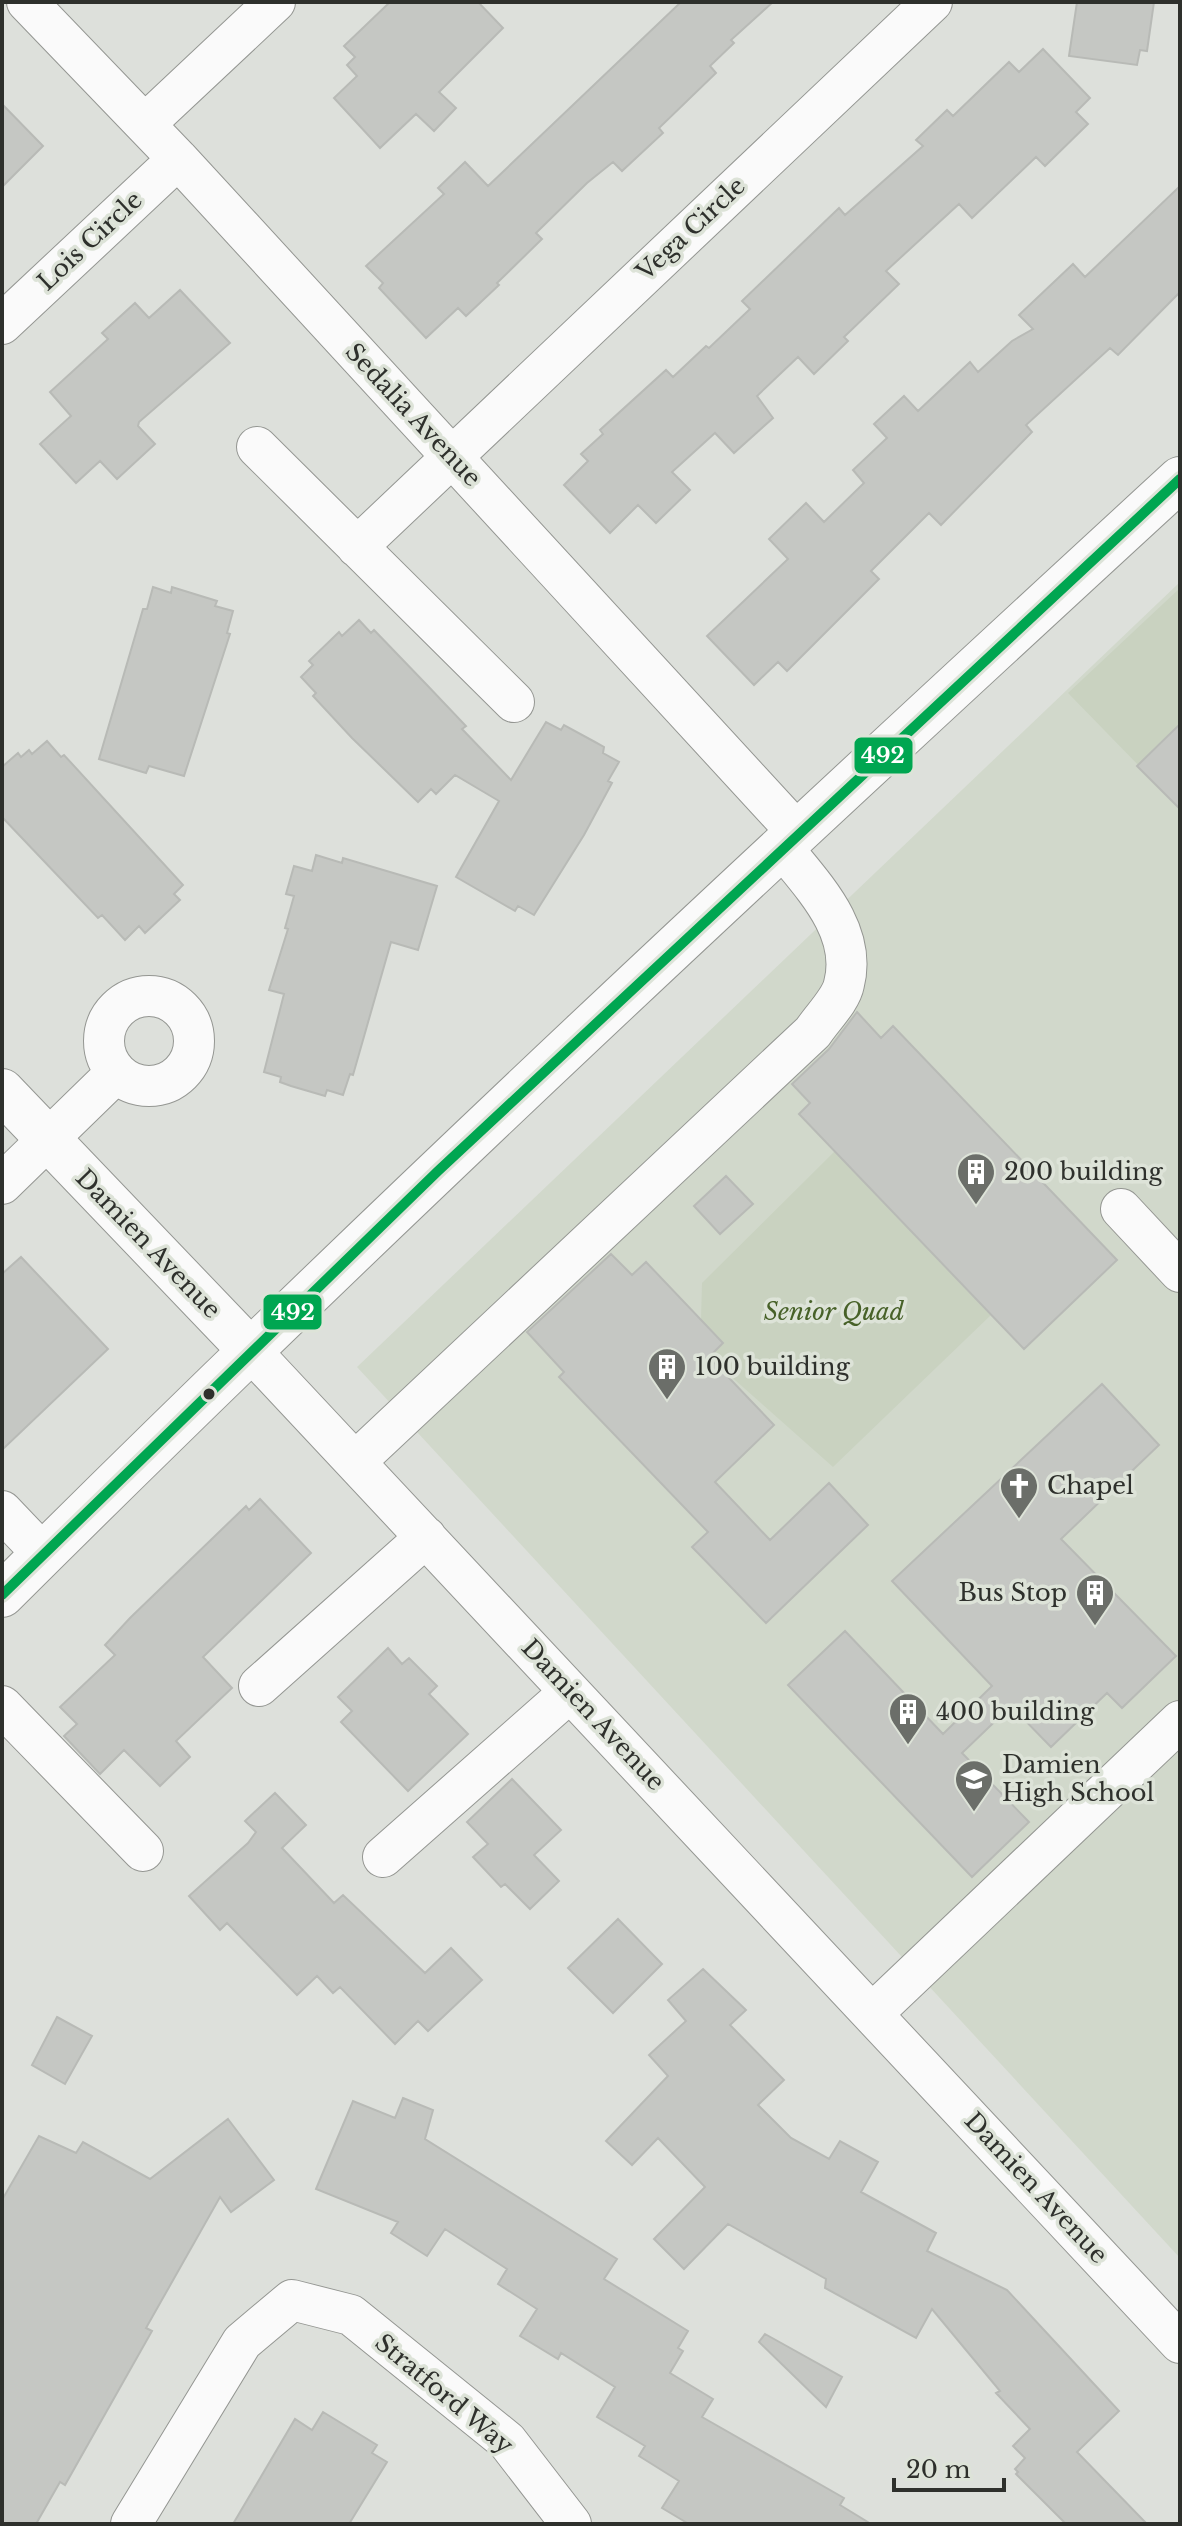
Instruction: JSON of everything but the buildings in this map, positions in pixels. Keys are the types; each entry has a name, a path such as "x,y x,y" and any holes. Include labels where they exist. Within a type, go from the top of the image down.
{"main road":[{"path":"2,1595 249,1349 789,839 1180,479"},
{"name":"Damien Avenue","path":"2,1091 249,1349"}],"street":[{"name":"Sedalia Avenue","path":"27,2 178,159 451,455 789,839 829,905 847,955 844,987 813,1032 355,1462"},
{"path":"145,124 275,2"},
{"name":"Vega Circle","path":"357,547 932,2"},
{"name":"Lois Circle","path":"2,324 178,159"},
{"path":"257,447 514,702"},
{"path":"2,1184 116,1073"},
{"path":"1121,1209 1180,1272"},
{"name":"Damien Avenue","path":"249,1349 1180,2343"},
{"path":"2,1511 43,1554"},
{"path":"259,1686 426,1537"},
{"path":"383,1857 570,1692"},
{"path":"2,1706 143,1851"},
{"path":"873,2013 1180,1721"},
{"name":"Stratford Way","path":"131,2524 242,2342 292,2300 351,2315 507,2441 571,2524"}],"shaded area":[{"name":"Damien High School","path":"1180,582 1180,2258 357,1367"}],"green space":[{"path":"1180,588 1180,808 1068,693"},
{"name":"Senior Quad","path":"835,1151 991,1315 833,1467 709,1357 723,1343 701,1320 702,1283"}],"transit line":[{"name":"492","path":"2,1595 438,1171 1180,479"}],"place":[{"name":"200 building","path":"976,1206"},
{"name":"100 building","path":"667,1401"},
{"name":"Chapel","path":"1019,1520"},
{"name":"Bus Stop","path":"1095,1627"},
{"name":"400 building","path":"908,1746"},
{"name":"Damien High School","path":"974,1813"}]}
